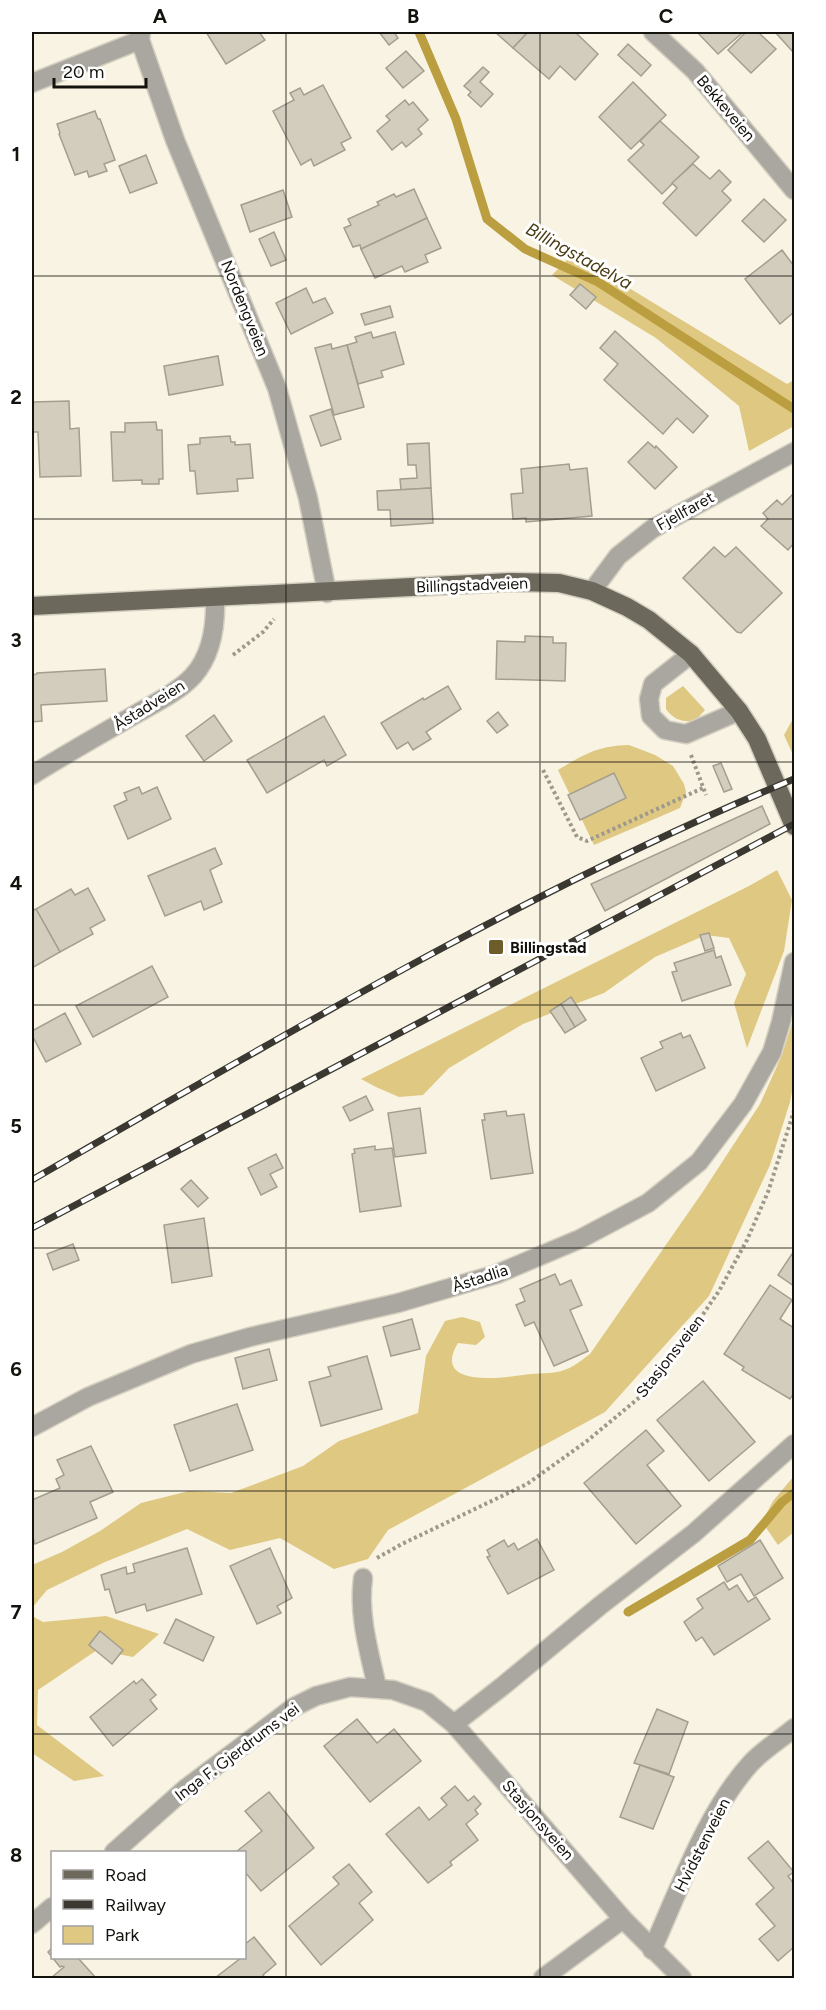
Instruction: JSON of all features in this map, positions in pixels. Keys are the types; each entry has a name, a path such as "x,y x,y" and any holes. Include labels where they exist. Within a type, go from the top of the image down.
{"main road":[{"name":"Billingstadveien","path":"32,606 512,582 559,583 592,591 650,620 691,654 739,711 757,739 795,826"}],"street":[{"name":"Bekkeveien","path":"653,32 695,71 795,190"},
{"path":"32,83 140,36"},
{"name":"Nordengveien","path":"140,36 175,140 277,388 308,498 327,593"},
{"name":"Fjellfaret","path":"592,591 618,556 652,529 795,452"},
{"name":"Åstadveien","path":"32,775 166,696 193,676 199,668 213,634 216,616 215,597"},
{"path":"691,654 652,684 649,699 651,716 665,730 686,734 739,711"},
{"name":"Åstadlia","path":"32,1426 88,1397 191,1354 250,1336 398,1304 497,1274 580,1239 648,1203 699,1162 743,1104 772,1052 795,962"},
{"path":"454,1724 694,1533 795,1443"},
{"path":"363,1578 360,1597 377,1688"},
{"name":"Stasjonsveien","path":"377,1688 393,1689 427,1702 454,1724 623,1919 682,1978"},
{"name":"Inga F. Gjerdrums vei","path":"115,1851 185,1789 294,1707 331,1691 377,1688"},
{"name":"Hvidstenveien","path":"652,1950 699,1846 723,1800 752,1762 795,1728"},
{"path":"543,1978 623,1919"}],"path":[{"path":"232,656 262,632 272,620 279,617"},
{"path":"686,734 695,769 706,795"},
{"path":"543,770 577,837 586,841 703,788"},
{"name":"Stasjonsveien","path":"363,1578 367,1568 379,1556 527,1484 586,1441 640,1397 688,1336 719,1291 747,1240 768,1192 795,1112"}],"green space":[{"path":"573,254 787,384 794,380 794,426 749,451 739,406 656,338 552,275"},
{"path":"683,686 705,710 695,721 679,720 666,709 666,698"},
{"path":"794,717 794,757 784,735"},
{"path":"629,745 655,755 673,766 686,792 680,808 594,845 558,770 592,752 608,747"},
{"path":"777,870 792,900 784,951 747,1048 734,1003 746,974 729,938 706,935 655,957 604,993 523,1024 449,1068 423,1095 399,1097 361,1079 749,886"},
{"path":"794,1017 794,1081 790,1102 770,1165 709,1296 605,1412 388,1530 368,1559 334,1569 280,1538 230,1550 187,1529 105,1562 47,1590 32,1608 32,1565 100,1531 141,1503 189,1491 231,1493 303,1466 339,1441 418,1413 426,1356 445,1321 462,1317 480,1322 485,1337 476,1345 458,1343 452,1358 454,1368 463,1374 475,1377 490,1378 559,1372 573,1366 590,1354 702,1193 760,1104 782,1055"},
{"path":"794,1476 794,1532 778,1545 762,1522 773,1501"},
{"path":"32,1616 43,1622 106,1616 159,1634 133,1657 97,1650 38,1690 37,1725 104,1776 74,1781 32,1753"}],"building":[{"path":"206,32 259,32 265,40 226,64"},
{"path":"379,32 394,32 398,38 389,45"},
{"path":"495,32 528,32 513,48"},
{"path":"528,32 575,32 598,54 575,80 560,66 549,79 513,48"},
{"path":"697,32 739,32 741,34 718,54"},
{"path":"746,32 758,32 776,49 751,73 728,50"},
{"path":"775,32 794,32 794,53"},
{"path":"628,44 651,65 641,76 618,55"},
{"path":"406,51 424,71 403,88 386,68"},
{"path":"483,67 489,72 480,82 493,94 481,107 468,95 471,92 464,86"},
{"path":"633,82 666,115 631,149 599,117"},
{"path":"323,85 351,138 341,143 345,150 314,166 311,159 301,165 273,111 294,100 290,93 300,88 304,95"},
{"path":"405,100 409,105 413,102 428,120 418,129 422,134 406,147 402,142 392,150 377,131 390,120 386,116"},
{"path":"95,111 115,160 104,164 107,171 89,177 87,171 75,175 57,124"},
{"path":"660,121 699,157 662,194 628,160 644,145 640,141"},
{"path":"146,155 157,183 130,193 119,166"},
{"path":"693,164 710,179 719,170 731,182 722,191 731,200 696,236 663,203 677,188 672,183"},
{"path":"414,189 427,218 361,249 360,245 353,247 344,228 351,225 348,219 379,205 377,202 394,194 396,197"},
{"path":"283,190 292,217 250,232 241,205"},
{"path":"764,199 786,220 764,242 742,221"},
{"path":"427,218 441,248 425,255 428,262 405,272 402,266 375,278 361,249"},
{"path":"274,232 286,260 271,266 259,239"},
{"path":"782,250 794,266 794,312 780,324 745,279"},
{"path":"580,284 596,297 586,309 570,295"},
{"path":"306,288 313,303 325,298 333,313 291,334 276,303"},
{"path":"390,306 393,317 365,325 361,314"},
{"path":"615,331 708,416 693,433 677,418 663,434 604,380 618,364 600,348"},
{"path":"371,332 373,338 395,332 404,364 381,371 383,377 358,384 347,345 357,342 355,337"},
{"path":"331,344 332,349 347,345 364,407 334,415 315,348"},
{"path":"218,356 223,385 169,395 164,366"},
{"path":"69,401 70,429 79,428 81,476 40,477 38,432 32,432 32,402"},
{"path":"331,409 341,439 321,446 310,416"},
{"path":"156,422 157,430 162,430 163,479 159,479 159,484 142,484 142,480 113,481 111,432 125,432 125,423"},
{"path":"230,436 231,442 235,442 235,445 250,444 253,478 237,479 238,491 197,494 195,471 190,471 188,445 200,444 200,438"},
{"path":"648,442 655,448 656,446 677,467 655,489 628,462"},
{"path":"429,443 431,488 401,490 400,479 417,478 416,465 408,465 407,444"},
{"path":"569,464 570,470 587,468 592,516 526,522 526,518 513,519 511,494 523,493 521,469"},
{"path":"431,488 433,523 391,526 390,510 378,510 377,491"},
{"path":"792,495 794,497 794,543 788,550 761,526 768,519 763,513 777,500 782,505"},
{"path":"714,547 725,557 736,547 782,593 741,633 737,632 683,578"},
{"path":"525,636 553,637 553,643 566,643 565,681 496,679 497,641 525,642"},
{"path":"105,669 107,701 41,705 42,721 32,722 32,675"},
{"path":"448,686 461,709 426,732 431,739 413,750 408,742 397,749 381,723"},
{"path":"498,712 508,725 497,733 487,721"},
{"path":"214,715 232,741 204,761 186,736"},
{"path":"324,716 346,755 327,766 324,760 267,793 247,760"},
{"path":"721,763 732,789 724,792 713,766"},
{"path":"614,773 626,798 580,820 568,795"},
{"path":"139,787 142,794 157,787 171,819 128,839 114,806 127,800 124,793"},
{"path":"762,806 770,824 605,911 591,884"},
{"path":"215,848 222,864 210,870 222,902 204,910 201,901 165,916 148,876"},
{"path":"88,888 105,920 90,928 93,934 60,952 36,909 71,889 75,895"},
{"path":"36,909 60,952 32,968 32,911"},
{"path":"709,933 714,948 705,951 700,935"},
{"path":"714,950 716,958 721,956 731,985 682,1001 672,972 677,971 674,963"},
{"path":"152,966 168,997 93,1037 76,1006"},
{"path":"571,997 586,1020 575,1027 561,1004"},
{"path":"561,1004 575,1027 565,1033 550,1011"},
{"path":"65,1013 81,1044 46,1062 32,1031"},
{"path":"681,1033 683,1038 690,1035 705,1068 656,1091 641,1058 663,1048 660,1042"},
{"path":"366,1096 373,1110 350,1121 343,1107"},
{"path":"420,1108 426,1153 395,1157 388,1113"},
{"path":"506,1111 507,1116 524,1114 533,1173 491,1179 482,1120 485,1120 484,1114"},
{"path":"375,1146 375,1150 392,1148 401,1206 360,1212 352,1154 355,1153 354,1149"},
{"path":"276,1154 283,1168 270,1174 277,1187 261,1195 248,1168"},
{"path":"191,1180 208,1198 198,1207 181,1189"},
{"path":"204,1218 212,1276 172,1283 164,1225"},
{"path":"73,1244 79,1260 53,1270 47,1254"},
{"path":"794,1251 794,1286 778,1275"},
{"path":"555,1274 560,1285 571,1280 582,1305 570,1310 588,1351 554,1366 534,1322 525,1326 516,1305 525,1301 520,1289"},
{"path":"770,1285 792,1300 780,1319 794,1328 794,1393 790,1399 742,1370 744,1367 724,1354"},
{"path":"412,1319 420,1349 391,1356 383,1327"},
{"path":"269,1349 277,1380 243,1389 235,1358"},
{"path":"367,1356 382,1409 321,1426 309,1382 331,1376 328,1367"},
{"path":"703,1381 755,1442 709,1481 657,1420"},
{"path":"237,1404 253,1450 190,1471 174,1425"},
{"path":"646,1430 664,1451 647,1465 681,1506 636,1544 584,1483"},
{"path":"91,1446 113,1492 90,1502 97,1518 35,1544 32,1535 32,1500 60,1488 56,1479 64,1475 57,1460"},
{"path":"537,1539 554,1570 508,1594 487,1557 490,1556 487,1550 504,1540 508,1547 514,1543 518,1550"},
{"path":"760,1540 783,1578 754,1596 741,1574 727,1582 718,1566"},
{"path":"187,1548 202,1594 147,1611 145,1604 116,1613 109,1589 105,1590 101,1575 126,1567 127,1574 135,1572 133,1564"},
{"path":"270,1548 292,1598 277,1606 281,1613 257,1624 230,1566"},
{"path":"724,1582 729,1590 737,1585 748,1602 756,1597 770,1619 714,1655 702,1637 696,1641 684,1622 703,1608 697,1599"},
{"path":"176,1619 214,1637 203,1661 164,1643"},
{"path":"100,1631 123,1650 112,1664 89,1645"},
{"path":"142,1679 156,1695 150,1700 157,1709 113,1746 90,1717 134,1681 136,1684"},
{"path":"657,1709 688,1722 669,1774 634,1763"},
{"path":"357,1719 377,1743 394,1729 421,1761 370,1802 324,1746"},
{"path":"640,1765 674,1777 653,1829 620,1817"},
{"path":"455,1786 468,1801 474,1796 481,1804 475,1810 478,1814 466,1824 478,1840 450,1862 452,1865 428,1883 386,1834 419,1807 429,1820 447,1805 441,1798"},
{"path":"269,1792 314,1848 261,1891 246,1873 246,1851 237,1851 262,1831 245,1811"},
{"path":"768,1841 794,1872 788,1876 794,1884 794,1947 778,1961 759,1939 775,1926 756,1904 774,1888 748,1858"},
{"path":"349,1864 372,1892 359,1903 373,1920 321,1965 289,1926 339,1884 333,1877"},
{"path":"254,1937 276,1964 263,1975 265,1978 215,1978 240,1959 246,1959 246,1943"},
{"path":"54,1959 79,1959 96,1978 51,1978 64,1967 60,1967"}],"waterway":[{"name":"Billingstadelva","path":"419,32 456,119 487,219 525,249 598,282 794,409"},
{"path":"628,1612 750,1540 782,1502 794,1493"}],"railway":[{"path":"32,1180 313,1019 502,917 695,822 794,779"},
{"path":"32,1228 794,824"}],"place":[{"name":"Billingstad","path":"496,947"}]}
